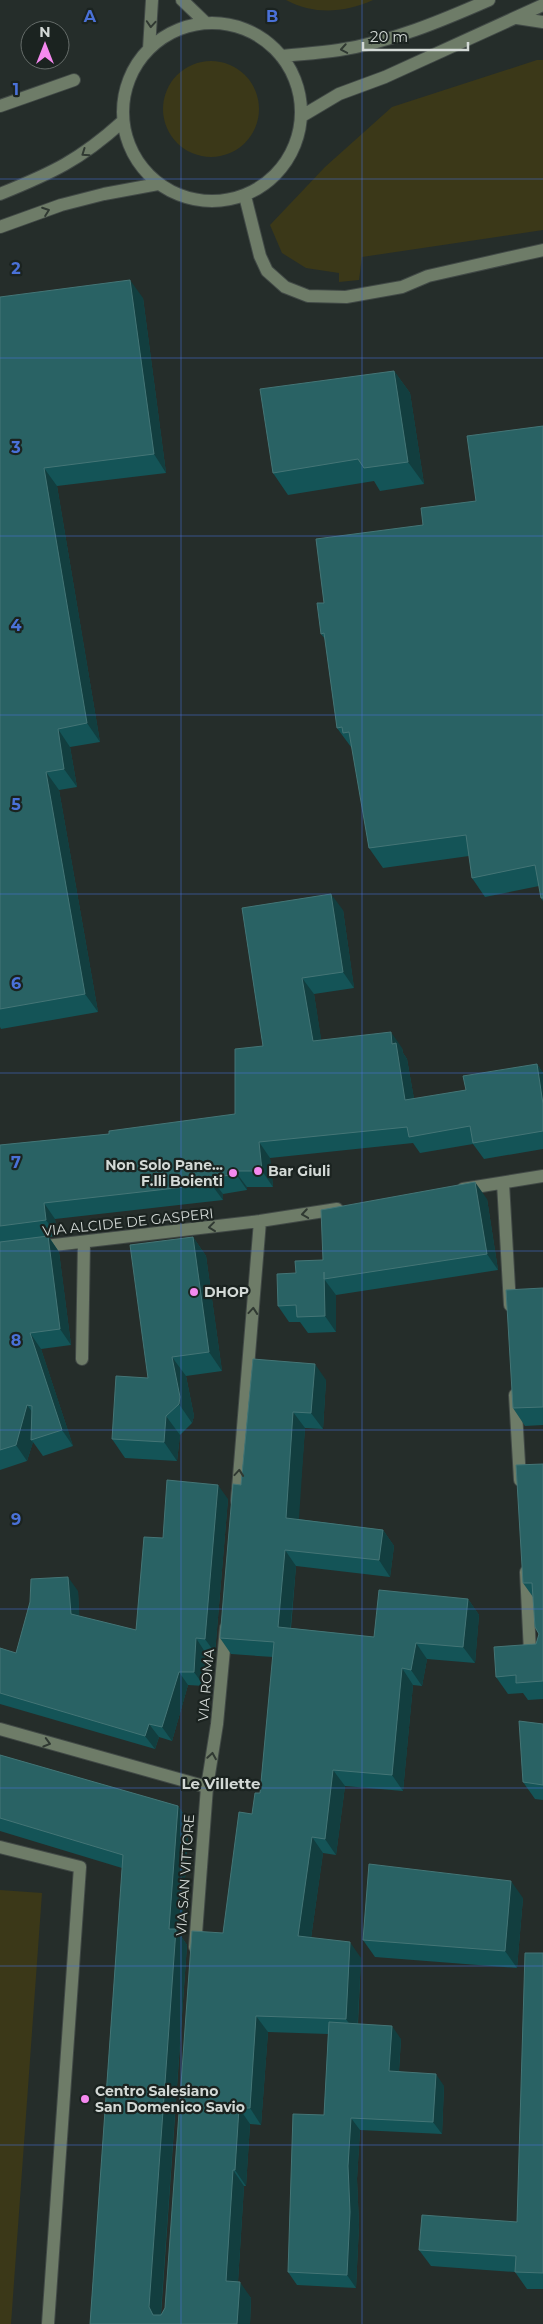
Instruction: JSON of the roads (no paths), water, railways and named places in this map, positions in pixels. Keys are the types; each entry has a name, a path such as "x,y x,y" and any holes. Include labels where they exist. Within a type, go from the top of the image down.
{"street":[{"path":"149,49 152,0"},
{"path":"182,0 206,23"},
{"path":"281,56 339,50 375,43 437,23 489,0"},
{"path":"302,116 339,94 385,76 543,5"},
{"path":"515,18 543,22"},
{"path":"206,23 234,25 260,37 281,56 296,80 300,94 302,116 297,141 286,164 268,183 245,196 215,202 185,198 158,184 140,167 128,146 122,122 123,95 133,70 149,49 166,35 185,26 206,23"},
{"path":"0,106 74,80"},
{"path":"0,194 48,175 79,158 122,122"},
{"path":"0,227 61,205 95,196 158,184"},
{"path":"245,196 260,256 266,271 285,287 308,296 346,297 402,287 428,276 543,250"},
{"path":"454,1191 543,1176"},
{"path":"503,1183 511,1318"},
{"name":"VIA ALCIDE DE GASPERI","path":"28,1248 260,1221 347,1208"},
{"path":"235,1518 260,1221"},
{"path":"82,1359 84,1242"},
{"path":"514,1384 520,1491"},
{"path":"525,1559 530,1652 543,1652"},
{"name":"VIA ROMA","path":"207,1787 217,1724 227,1616"},
{"path":"0,1729 207,1787"},
{"name":"VIA SAN VITTORE","path":"194,1958 207,1787"},
{"path":"0,1847 80,1867 48,2324"}],"place":[{"name":"Bar Giuli","path":"258,1171"},
{"name":"Non Solo Pane... F.lli Boienti","path":"233,1173"},
{"name":"DHOP","path":"194,1292"},
{"name":"Centro Salesiano San Domenico Savio","path":"85,2099"}],"district":[{"name":"Le Villette","path":"221,1783"}]}
